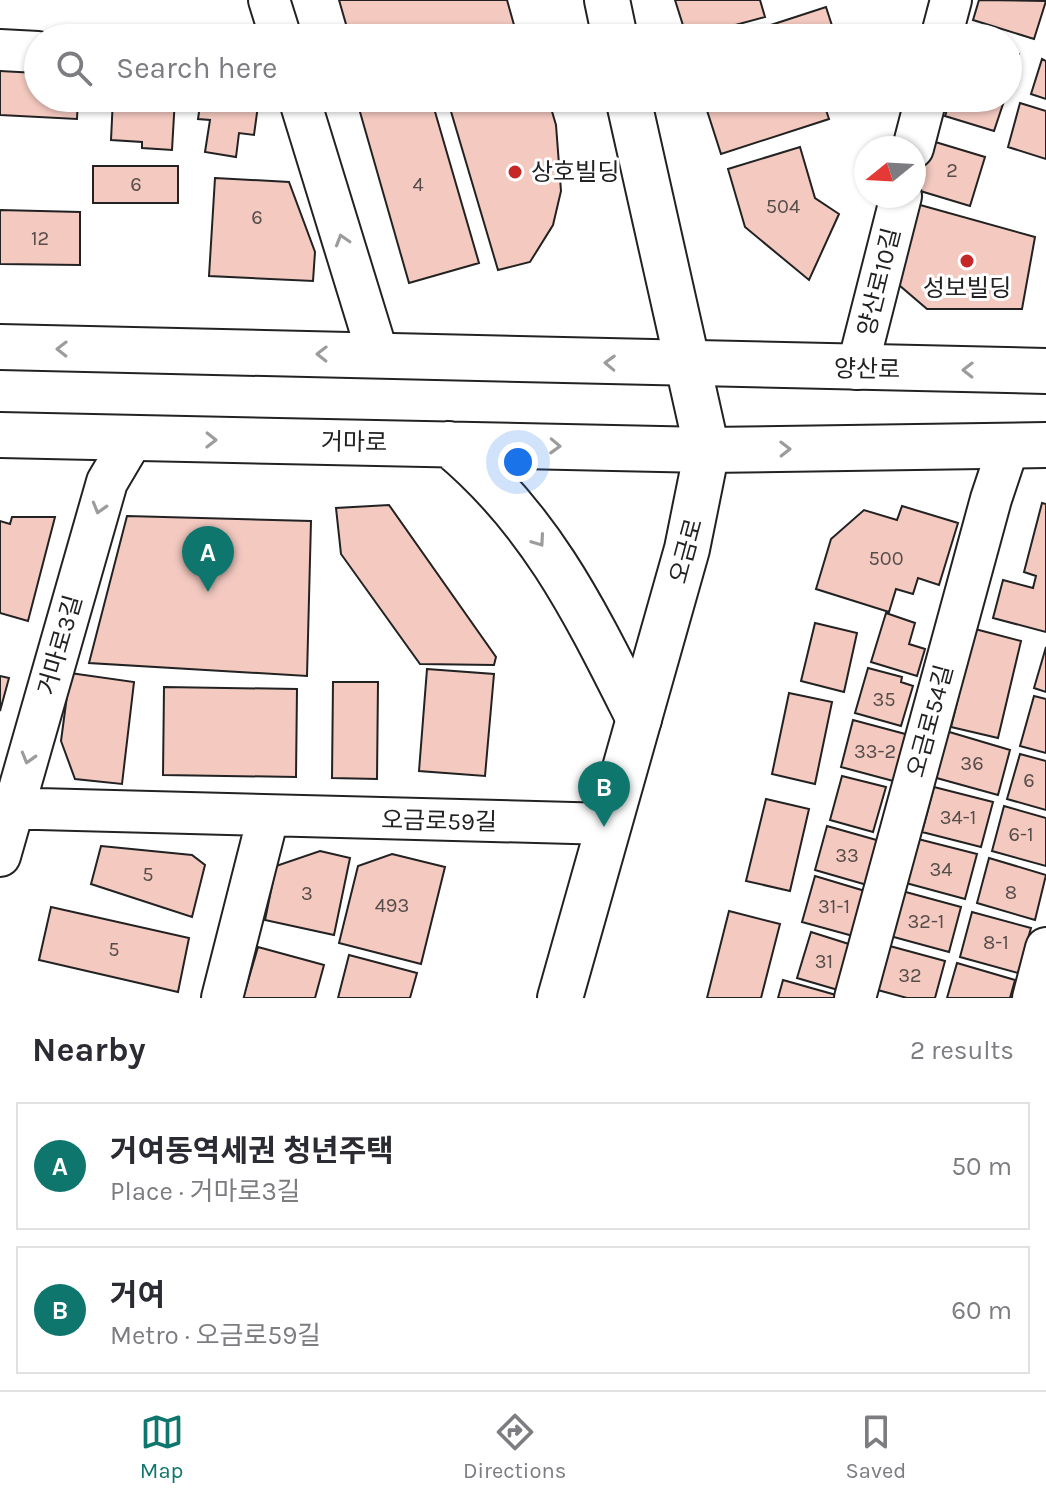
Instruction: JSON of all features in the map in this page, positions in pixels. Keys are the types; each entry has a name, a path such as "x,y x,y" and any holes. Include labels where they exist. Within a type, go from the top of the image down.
{"main road":[{"path":"607,0 612,24"},
{"name":"오금로","path":"560,998 687,549 707,450 631,112"},
{"path":"0,347 378,355 688,366"},
{"name":"양산로","path":"688,366 1046,371"},
{"name":"거마로","path":"0,435 707,450"},
{"path":"449,444 488,476 572,587 639,719"},
{"path":"707,450 1028,445"}],"street":[{"path":"269,0 277,24"},
{"path":"945,24 951,0"},
{"path":"0,50 24,51"},
{"path":"303,112 378,355"},
{"path":"916,136 922,112"},
{"name":"양산로10길","path":"857,369 898,208"},
{"name":"거마로3길","path":"0,856 7,808 107,482 133,438"},
{"name":"오금로54길","path":"855,998 991,499 1028,445"},
{"name":"오금로59길","path":"7,808 610,824"},
{"path":"222,998 268,817"},
{"path":"1033,998 1046,948"}],"building":[{"path":"339,0 507,0 514,24 346,24"},
{"path":"675,0 760,0 765,17 739,24 683,24"},
{"path":"979,0 1046,1 1034,39 1022,35 1022,24 986,24 973,20"},
{"path":"826,7 831,24 774,24"},
{"path":"1042,59 1046,61 1046,99 1031,94"},
{"path":"0,60 24,61 24,112 77,112 77,119 0,115"},
{"path":"1022,104 1046,111 1046,159 1008,147 1018,112 1022,112"},
{"path":"112,112 174,112 172,150 142,148 142,142 111,140"},
{"path":"199,112 257,112 254,135 239,133 236,157 205,152 210,120 198,119"},
{"path":"360,112 435,112 479,263 409,283"},
{"name":"상호빌딩","path":"451,112 552,112 561,191 553,225 530,262 498,270"},
{"path":"708,112 827,112 829,119 721,154"},
{"path":"946,112 1000,112 994,131 945,116"},
{"path":"932,141 985,157 970,206 926,193 926,161"},
{"path":"800,147 815,198 839,214 809,280 745,227 728,169"},
{"path":"93,166 178,166 178,203 93,203"},
{"path":"215,178 289,182 315,252 313,281 209,276"},
{"name":"성보빌딩","path":"926,207 1035,237 1022,309 927,309 899,285 912,208"},
{"path":"0,210 80,212 80,265 0,264"},
{"path":"1042,503 1046,504 1046,632 993,618 1003,580 1033,588 1036,576 1024,572"},
{"path":"389,505 496,657 494,665 420,664 341,554 336,508"},
{"path":"902,506 958,523 939,585 918,578 913,594 896,589 889,612 816,589 831,539 864,510 897,520"},
{"path":"127,516 311,521 307,676 89,663"},
{"path":"12,517 55,517 28,621 0,613 0,521 10,524"},
{"path":"886,613 915,623 909,644 925,649 917,676 871,662"},
{"path":"815,623 857,633 844,692 801,681"},
{"path":"975,629 1021,641 998,738 951,727"},
{"path":"1046,647 1046,692 1034,688"},
{"path":"868,668 902,677 901,682 913,686 901,726 855,713"},
{"path":"427,669 494,674 485,776 419,771"},
{"path":"70,673 134,682 122,784 75,779 61,741"},
{"path":"0,676 9,678 0,711"},
{"path":"333,682 378,682 377,779 332,778"},
{"path":"164,687 297,689 296,777 163,775"},
{"path":"789,693 832,702 815,784 772,774"},
{"path":"1034,696 1046,699 1046,753 1020,746"},
{"path":"853,720 909,735 897,782 841,767"},
{"path":"946,731 1010,750 998,795 933,777"},
{"path":"1020,754 1046,761 1046,810 1007,799"},
{"path":"842,776 886,787 873,832 830,820"},
{"path":"934,787 993,802 981,847 922,832"},
{"path":"766,799 809,809 790,891 746,881"},
{"path":"1004,806 1046,818 1046,866 992,851"},
{"path":"827,826 880,841 867,885 815,870"},
{"path":"918,839 977,854 965,899 906,883"},
{"path":"101,846 192,855 205,865 192,917 91,884"},
{"path":"320,851 350,858 334,935 265,920 276,866"},
{"path":"392,854 445,867 421,964 339,943 358,866"},
{"path":"989,858 1046,875 1035,920 977,903"},
{"path":"815,876 865,891 853,936 802,922"},
{"path":"902,891 961,907 949,952 890,936"},
{"path":"51,907 189,938 178,992 39,960"},
{"path":"729,911 780,924 761,998 707,998"},
{"path":"972,912 1031,928 1018,973 960,957"},
{"path":"811,932 852,945 838,990 797,978"},
{"path":"886,945 945,961 935,998 907,998 874,989"},
{"path":"258,947 324,965 315,998 243,998"},
{"path":"349,955 417,973 410,998 338,998"},
{"path":"957,963 1015,980 1010,998 947,998"},
{"path":"783,980 836,995 835,998 778,998"}],"place":[{"name":"상호빌딩","path":"515,172"},
{"name":"성보빌딩","path":"967,261"},
{"name":"거여동역세권 청년주택","path":"208,592"},
{"name":"거여","path":"604,827"}]}
